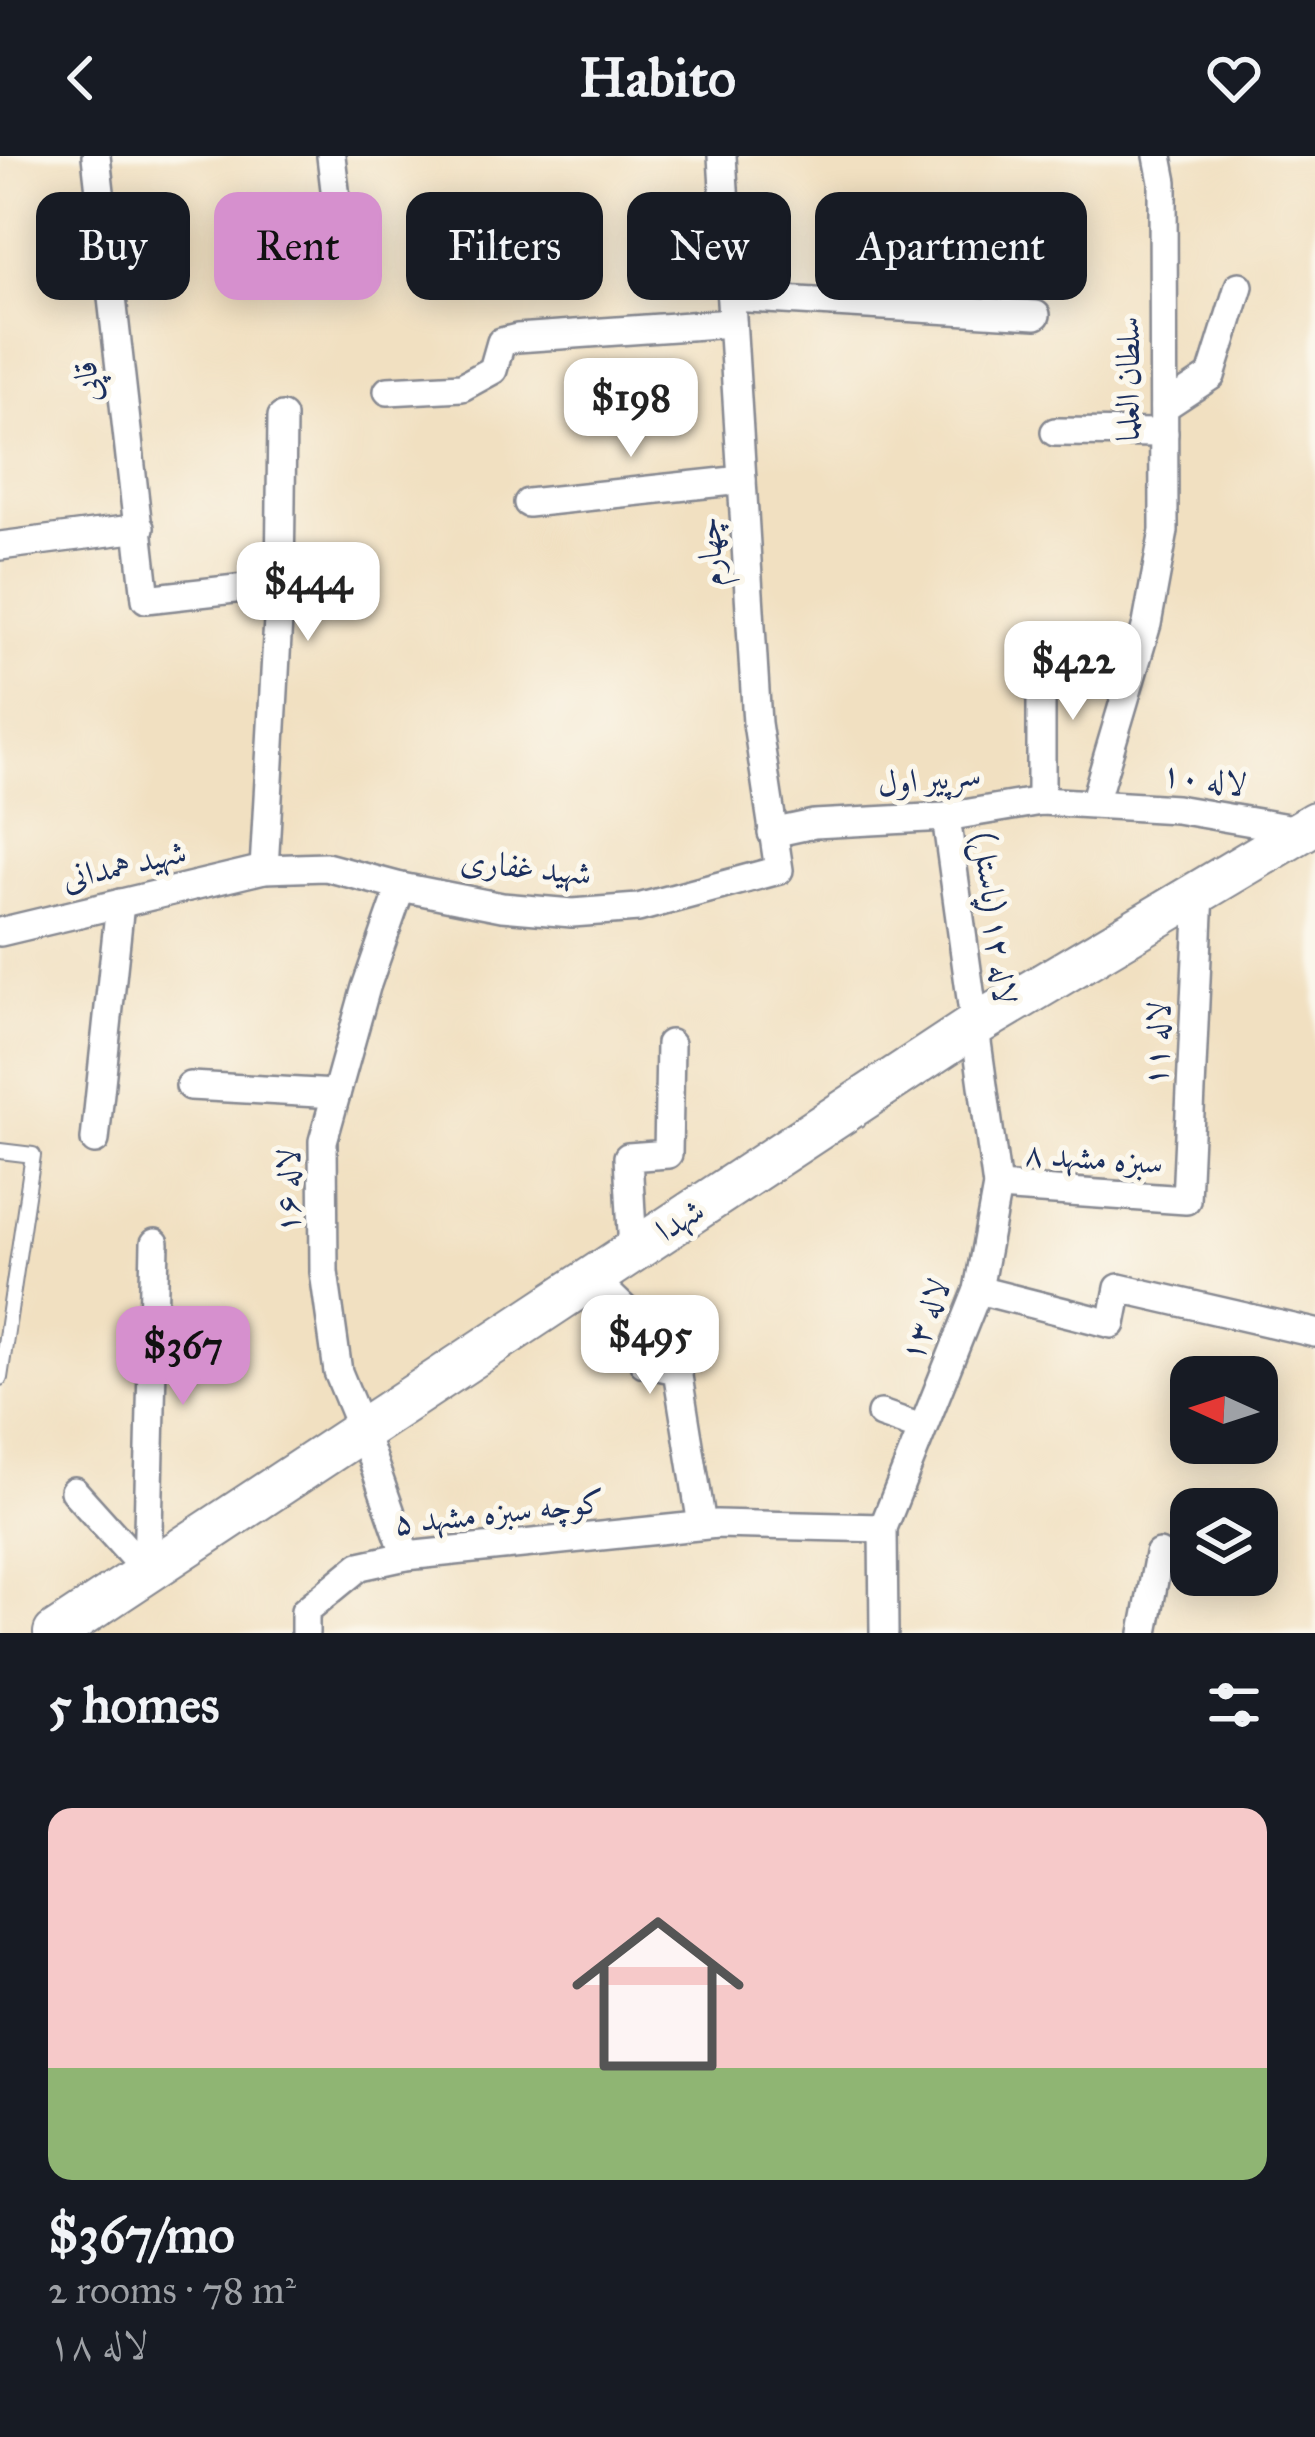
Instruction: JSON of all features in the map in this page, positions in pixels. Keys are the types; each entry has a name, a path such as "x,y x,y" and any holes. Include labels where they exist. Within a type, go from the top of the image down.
{"main road":[{"name":"شهدا","path":"55,1633 972,1027 1311,829"}],"street":[{"name":"قاپی","path":"96,156 146,599 280,584"},
{"path":"331,156 335,192"},
{"name":"چهارم","path":"722,156 757,723 779,870"},
{"name":"سلطان العلما","path":"1094,803 1147,624 1164,531 1163,182 1158,156"},
{"path":"1055,432 1164,420 1211,376 1239,286"},
{"path":"388,392 462,387 494,370 501,342 517,338 731,310 1036,315"},
{"path":"264,869 280,584 282,417"},
{"path":"528,502 742,480"},
{"path":"0,546 140,528"},
{"path":"1041,645 1041,801"},
{"name":"سرپیر اول","path":"772,832 814,824 946,817 1041,801 1094,803"},
{"name":"لاله ۱۰","path":"1094,803 1176,809 1311,829"},
{"name":"لاله ۱۲ (پاستل)","path":"946,817 972,1027"},
{"name":"شهید غفاری","path":"264,869 326,867 502,907 572,914 638,908 779,870"},
{"name":"شهید همدانی","path":"0,932 264,869"},
{"name":"لاله ۱۶","path":"401,887 366,987 323,1141 323,1273 338,1372 406,1556"},
{"name":"۱۱ لاله","path":"1186,1200 1200,892"},
{"path":"95,1140 120,903"},
{"name":"لاله ۱۳","path":"884,1633 883,1528 978,1290 997,1187 972,1027"},
{"path":"634,1251 628,1157 668,1154 670,1044"},
{"path":"190,1085 336,1094"},
{"name":"۸ سبزه مشهد","path":"997,1187 1186,1200"},
{"path":"147,1572 155,1243"},
{"path":"592,1278 636,1320 644,1363 677,1370 710,1524"},
{"path":"978,1290 1112,1324 1120,1288 1315,1333"},
{"path":"881,1414 921,1428"},
{"path":"74,1490 147,1572"},
{"name":"کوچه سبزه مشهد ۵","path":"305,1622 360,1566 406,1556 710,1524 883,1528"},
{"path":"1144,1633 1159,1554"}],"lane":[{"path":"0,1151 33,1155 0,1378"}]}
